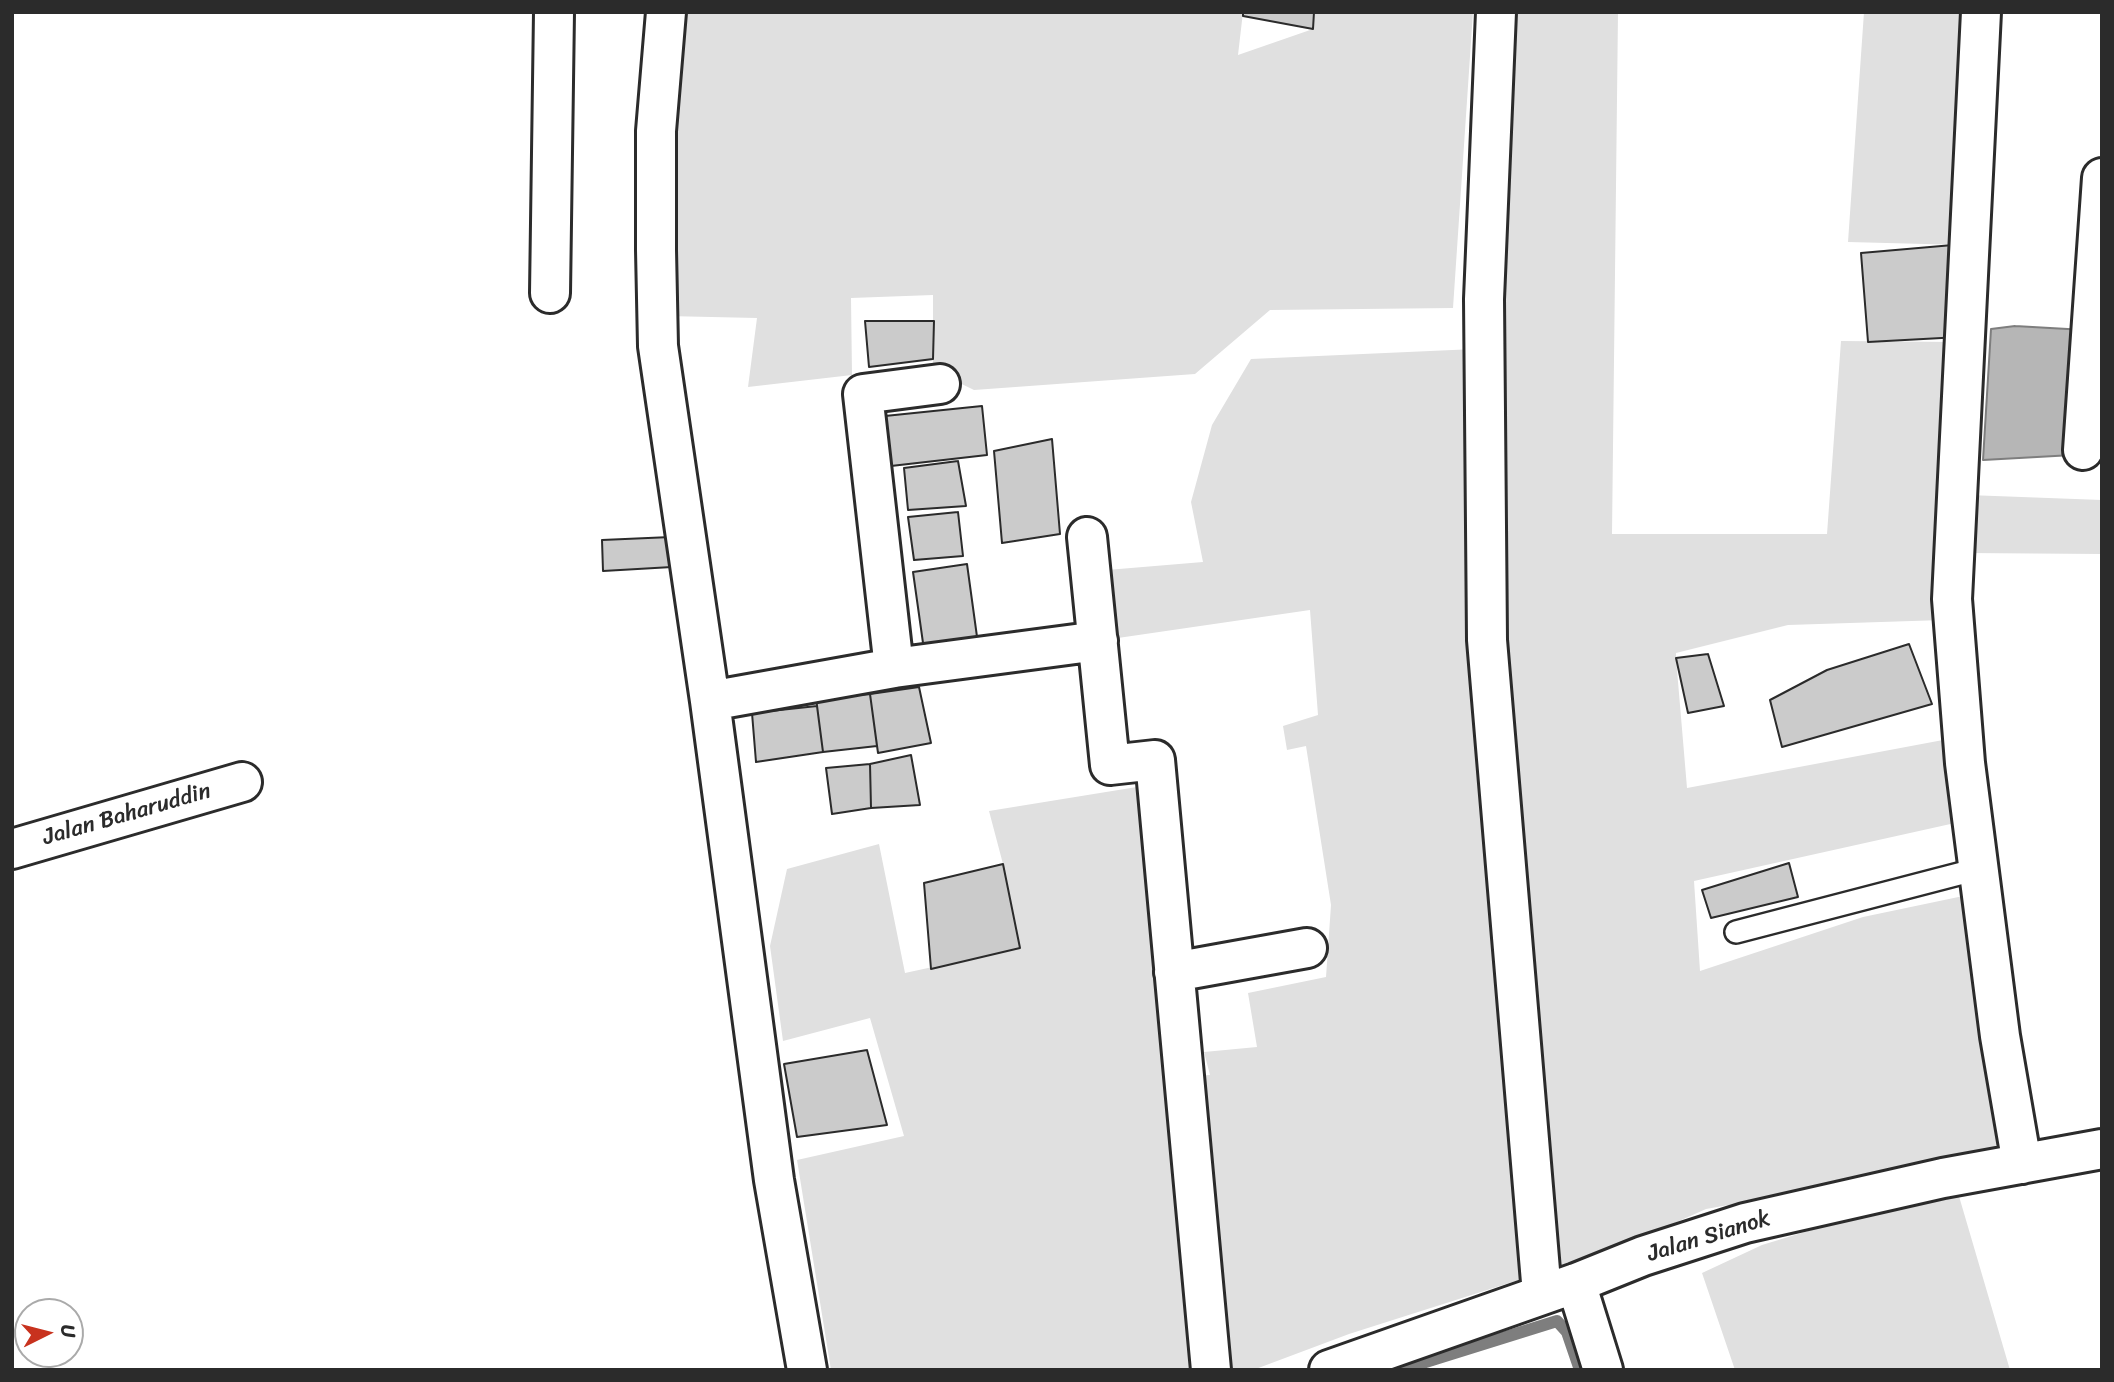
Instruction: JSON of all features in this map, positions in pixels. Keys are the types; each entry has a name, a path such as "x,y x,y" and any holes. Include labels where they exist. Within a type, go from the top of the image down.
{"street":[{"path":"550,293 554,12"},
{"path":"666,12 656,131 659,345 774,1180 807,1370"},
{"path":"1496,12 1484,299 1487,640 1559,1289 1603,1370"},
{"path":"1981,12 1952,599 1965,763 1978,869 2000,1036 2022,1164"},
{"path":"2083,450 2102,178"},
{"path":"894,668 863,394 940,384"},
{"path":"1087,537 1110,765 1154,760 1210,1370"},
{"path":"710,701 894,668 1098,641"},
{"name":"Jalan Baharuddin","path":"12,849 242,782"},
{"path":"1174,972 1307,948"},
{"name":"Jalan Sianok","path":"1329,1370 1559,1289 1643,1256 1745,1223 1943,1178 2102,1149"}],"lane":[{"path":"1736,932 1978,869"}],"shaded area":[{"path":"674,12 1243,12 1238,55 1313,29 1314,12 1473,12 1453,308 1270,310 1195,374 974,390 933,370 933,295 851,298 852,375 748,387 757,318 666,316"},
{"path":"1509,12 1618,12 1612,534 1827,534 1841,341 1956,342 1943,620 1788,625 1676,653 1676,658 1687,788 1943,740 1955,823 1694,881 1700,971 1863,917 1968,895 2000,1157 1706,1209 1553,1277 1502,609 1501,264"},
{"path":"1864,12 1974,12 1964,245 1848,242"},
{"path":"2015,326 2085,330 2073,455 1983,460 1991,329"},
{"path":"1475,349 1528,1277 1349,1334 1253,1370 1222,1370 1193,1076 1210,1075 1204,1052 1257,1047 1248,993 1326,977 1331,905 1306,746 1287,750 1283,726 1318,715 1310,610 1111,639 1107,570 1203,562 1191,502 1212,425 1251,359"},
{"path":"1968,495 2102,500 2102,554 1965,553"},
{"path":"1143,786 1199,1370 831,1370 797,1160 904,1136 870,1018 783,1041 770,946 787,869 879,844 905,973 1020,948 989,811"},
{"path":"1956,1186 2010,1370 1735,1370 1702,1273 1762,1245"}],"building":[{"path":"1243,12 1314,12 1313,29 1243,16"},
{"path":"1953,245 1960,337 1868,342 1861,253"},
{"path":"865,321 934,321 933,359 869,367"},
{"path":"982,406 987,455 891,466 885,416"},
{"path":"1052,439 1060,534 1002,543 994,451"},
{"path":"958,461 966,506 908,510 904,468"},
{"path":"958,512 963,556 914,560 908,517"},
{"path":"671,537 672,567 603,571 602,540"},
{"path":"967,564 978,644 924,650 913,572"},
{"path":"1909,644 1932,704 1782,747 1770,700 1827,670"},
{"path":"1708,654 1724,706 1688,713 1676,658"},
{"path":"919,687 931,743 878,753 870,694"},
{"path":"870,694 877,746 823,752 816,698"},
{"path":"817,706 823,752 756,762 752,713"},
{"path":"911,755 920,805 871,808 870,764"},
{"path":"870,764 871,808 832,814 826,768"},
{"path":"1789,863 1798,897 1711,918 1702,890"},
{"path":"1003,864 1020,948 931,969 924,883"},
{"path":"867,1050 887,1125 797,1137 784,1064"}],"waterway":[{"path":"1400,1370 1557,1321 1567,1332 1580,1370"}]}
